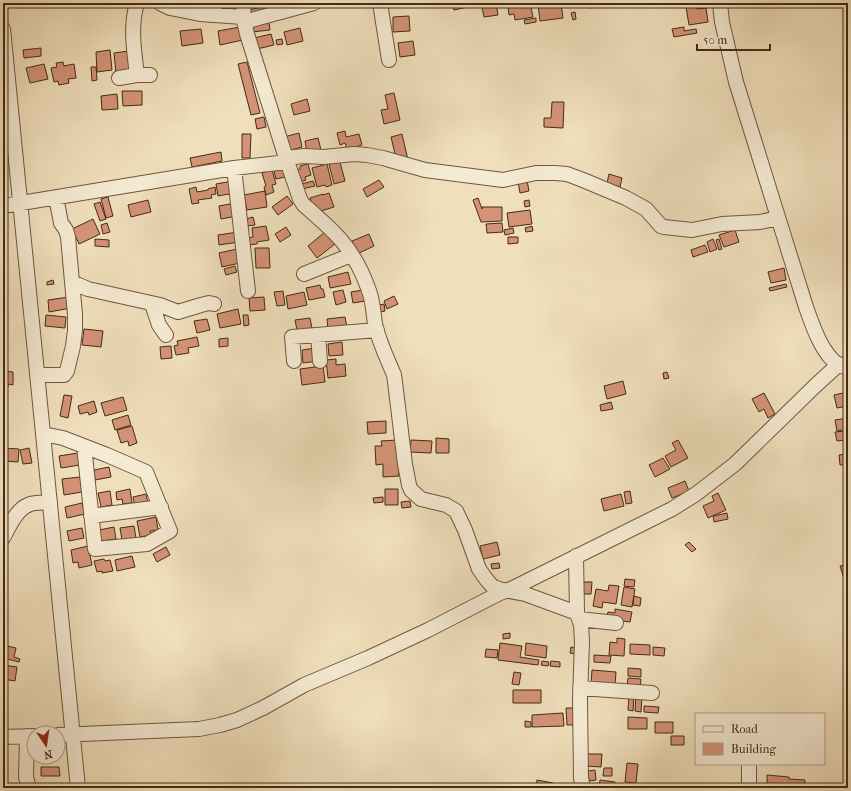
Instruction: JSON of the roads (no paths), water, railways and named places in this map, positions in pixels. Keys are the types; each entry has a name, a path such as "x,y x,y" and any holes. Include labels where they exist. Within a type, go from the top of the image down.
{"street":[{"path":"119,78 144,75 133,47 133,19 137,3"},
{"path":"244,3 244,20 247,34 286,160 300,199 303,204 340,239 360,270 368,286 379,338 394,376 410,490 421,499 446,505 456,511 465,530 479,569 492,586 499,589 525,594 578,616 616,623"},
{"path":"162,4 170,8 200,14 214,9 244,20 314,3"},
{"path":"380,3 389,60"},
{"path":"66,735 199,729 237,720 263,708 304,685 368,658 672,509 696,494 735,464 815,386 843,366 830,356 815,333 806,307 736,82 722,22 720,3"},
{"path":"3,29 78,788"},
{"path":"3,206 304,156 324,157 354,154 383,158 425,170 503,180 536,173 567,174 626,198 646,209 661,226 664,227 692,230 722,224 760,222 778,218"},
{"path":"234,168 248,291"},
{"path":"37,375 64,375 67,371 75,330 75,314 68,237 66,230 61,223 56,197"},
{"path":"304,274 351,255"},
{"path":"72,282 88,289 152,304 178,312 209,303 214,304"},
{"path":"152,304 159,326 166,335"},
{"path":"294,361 292,337 377,330"},
{"path":"318,335 320,361"},
{"path":"43,434 63,438 108,455 146,472 170,531 147,544 95,549 84,446"},
{"path":"3,538 22,508 28,505 50,502"},
{"path":"91,516 161,508"},
{"path":"576,556 578,616 581,625 582,642 580,688 581,778 583,788"},
{"path":"580,688 652,693"},
{"path":"3,737 26,736"},
{"path":"27,765 26,777 29,788"},
{"path":"748,788 749,765"}]}
